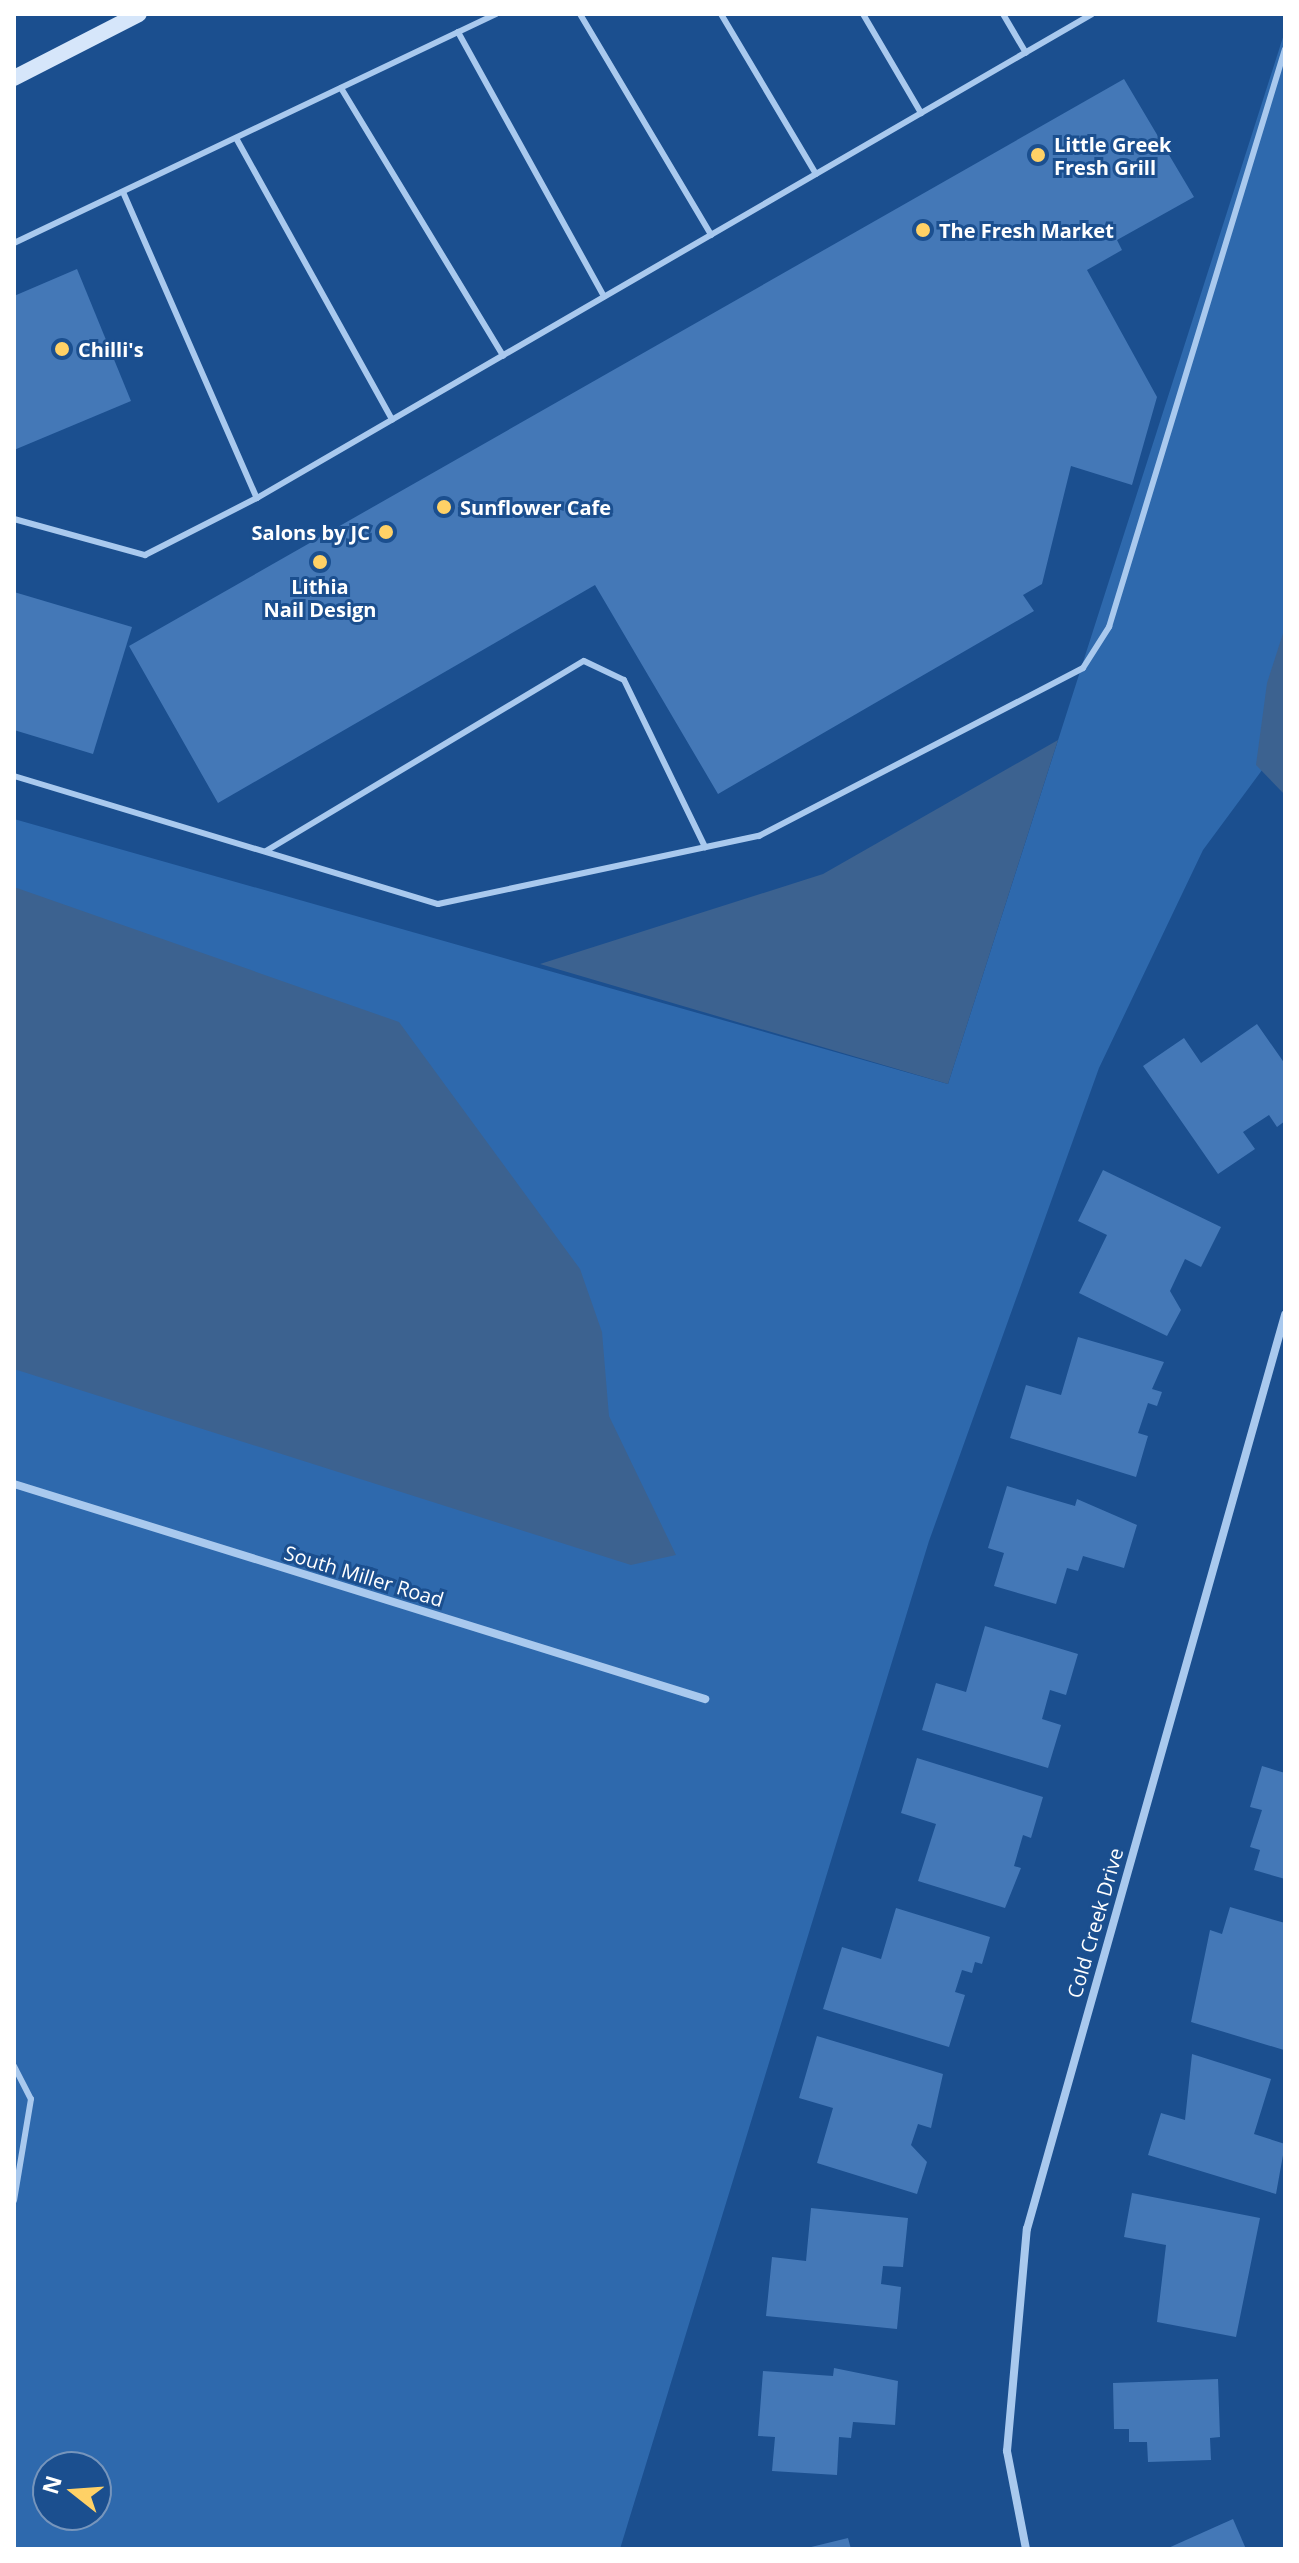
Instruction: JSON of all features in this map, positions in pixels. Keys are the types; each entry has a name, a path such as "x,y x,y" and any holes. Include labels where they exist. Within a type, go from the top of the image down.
{"main road":[{"path":"14,78 139,14"}],"street":[{"name":"Cold Creek Drive","path":"1026,2549 1007,2451 1027,2229 1285,1315"},
{"name":"South Miller Road","path":"14,1484 705,1699"}],"lane":[{"path":"14,243 496,14"},
{"path":"580,14 711,235"},
{"path":"721,14 816,174"},
{"path":"863,14 921,113"},
{"path":"1003,14 1026,53"},
{"path":"14,519 145,555 257,498 1092,14"},
{"path":"458,32 604,296"},
{"path":"14,776 438,904 759,836 1083,668 1109,627 1285,49"},
{"path":"341,88 503,356"},
{"path":"236,138 392,420"},
{"path":"123,192 257,498"},
{"path":"266,852 584,661 624,680 705,847"},
{"path":"14,2066 31,2099 14,2201"}],"shaded area":[{"path":"1285,31 1285,709 1268,762 1203,850 1099,1068 929,1541 620,2549 14,2549 14,819 948,1084"},
{"path":"1285,627 1285,795 1256,765 1267,683"},
{"path":"1058,740 948,1084 540,964 823,874"},
{"path":"14,887 399,1022 580,1269 602,1332 609,1416 676,1555 631,1565 14,1369"}],"building":[{"path":"1124,79 1194,197 1117,240 1122,250 1087,270 1157,397 1132,485 1071,466 1042,584 1023,595 1034,611 718,794 595,585 218,803 129,646"},
{"name":"Chilli's","path":"77,269 131,401 14,450 14,296"},
{"path":"14,592 132,627 93,754 14,730"},
{"path":"1257,1024 1285,1064 1285,1121 1277,1127 1269,1115 1243,1132 1255,1149 1218,1174 1143,1066 1184,1038 1201,1063"},
{"path":"1103,1170 1221,1227 1201,1267 1185,1259 1170,1291 1181,1310 1167,1336 1079,1293 1107,1235 1078,1221"},
{"path":"1078,1337 1164,1362 1152,1389 1162,1392 1157,1406 1148,1403 1138,1433 1148,1436 1136,1477 1010,1438 1026,1385 1061,1395"},
{"path":"1007,1486 1075,1506 1077,1499 1137,1525 1124,1568 1083,1556 1078,1571 1067,1568 1056,1604 994,1586 1004,1553 988,1548"},
{"path":"985,1626 1078,1654 1066,1695 1050,1690 1042,1719 1061,1725 1048,1768 922,1730 936,1683 966,1692"},
{"path":"917,1758 1043,1797 1031,1838 1023,1835 1014,1866 1021,1868 1005,1908 918,1881 936,1824 901,1813"},
{"path":"1262,1766 1285,1773 1285,1879 1254,1870 1260,1850 1250,1847 1262,1810 1250,1807"},
{"path":"1230,1907 1285,1923 1284,2050 1191,2022 1210,1930 1222,1934"},
{"path":"896,1908 990,1937 982,1964 975,1962 972,1973 962,1970 955,1992 965,1995 949,2047 823,2009 842,1947 881,1959"},
{"path":"817,2036 943,2074 931,2128 918,2124 911,2145 927,2162 917,2194 817,2163 833,2108 799,2098"},
{"path":"1192,2054 1271,2079 1254,2134 1285,2144 1276,2194 1148,2155 1161,2113 1185,2120"},
{"path":"1132,2193 1260,2218 1236,2337 1157,2322 1166,2245 1124,2237"},
{"path":"811,2208 908,2218 903,2267 883,2266 881,2284 901,2287 897,2329 766,2316 772,2257 806,2261"},
{"path":"834,2368 898,2381 895,2425 853,2422 851,2438 839,2437 837,2475 772,2471 775,2437 758,2436 763,2371 833,2376"},
{"path":"1218,2379 1220,2437 1210,2438 1211,2460 1148,2462 1147,2442 1129,2442 1129,2429 1114,2429 1113,2383"},
{"path":"1233,2519 1246,2549 1166,2549"},
{"path":"848,2538 851,2549 807,2549 807,2548"}],"place":[{"name":"Little Greek Fresh Grill","path":"1038,155"},
{"name":"The Fresh Market","path":"923,230"},
{"name":"Chilli's","path":"62,349"},
{"name":"Sunflower Cafe","path":"444,507"},
{"name":"Salons by JC","path":"386,532"},
{"name":"Lithia Nail Design","path":"320,562"}]}
